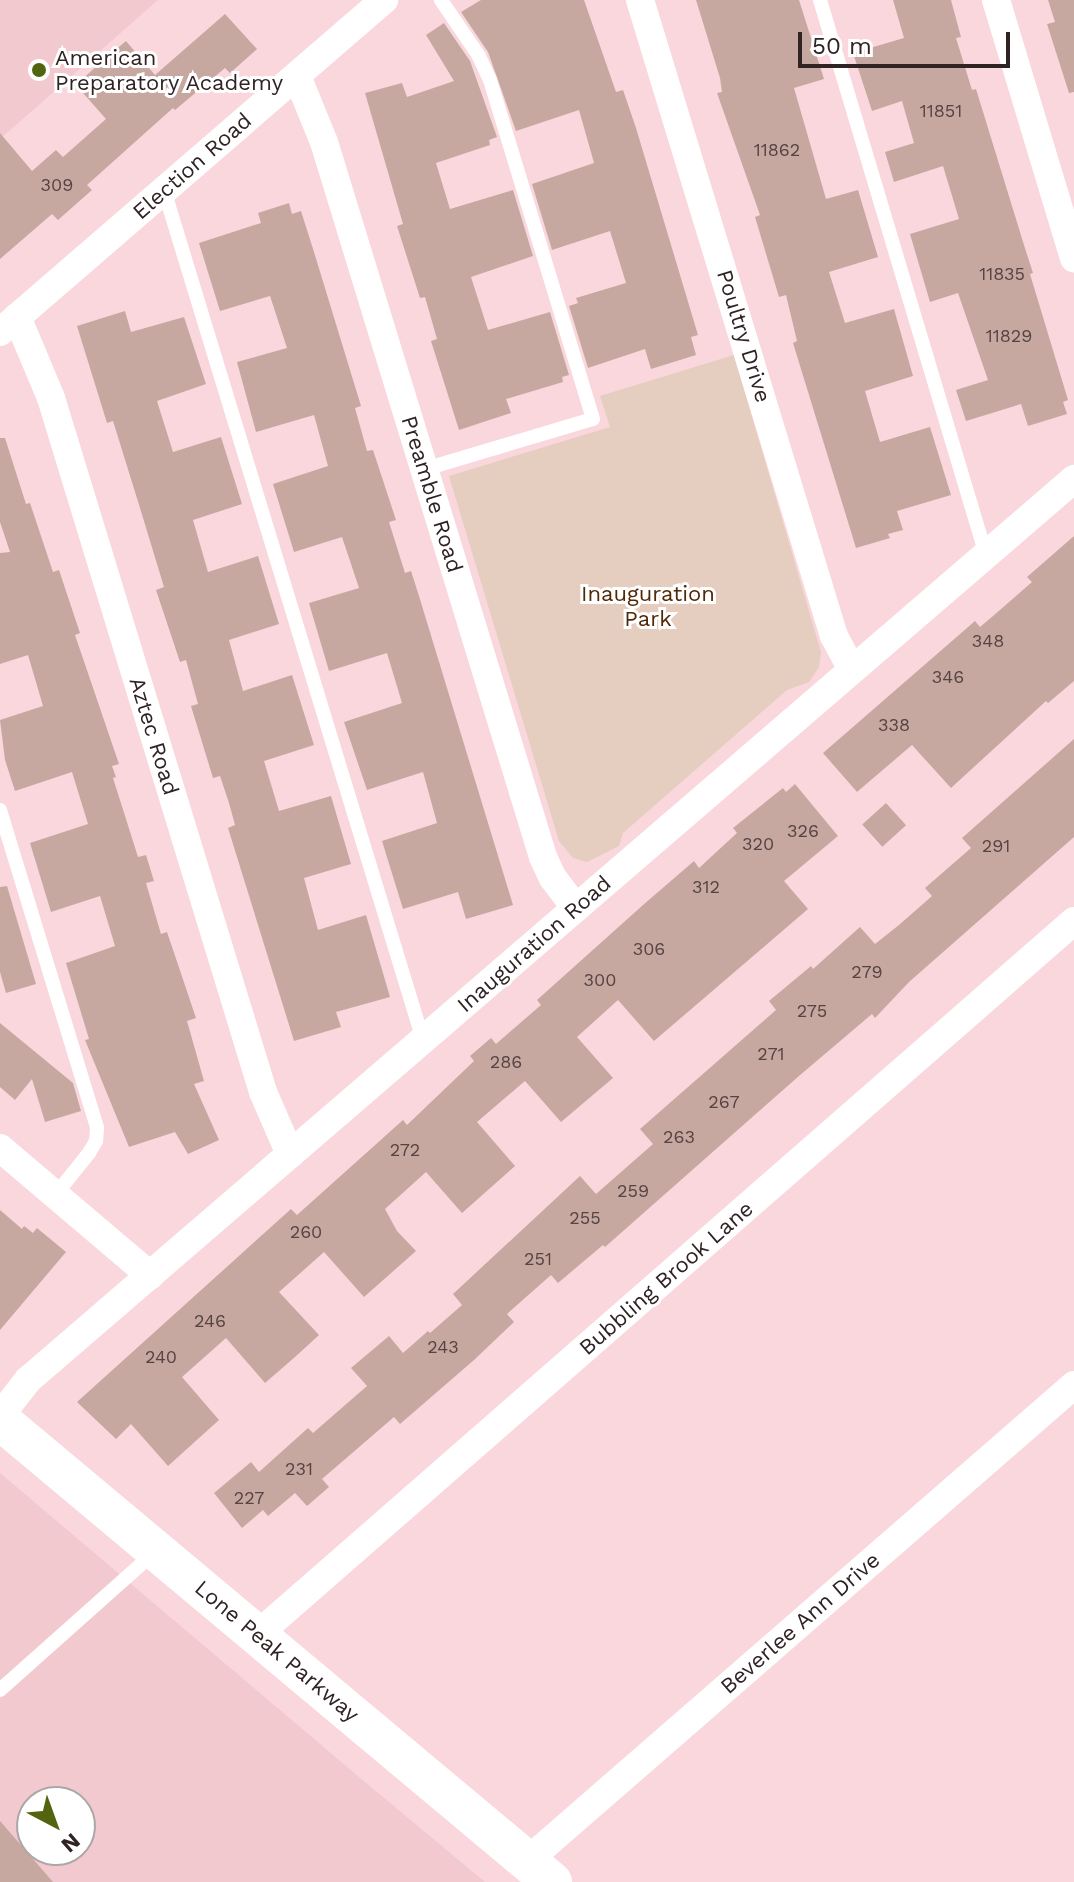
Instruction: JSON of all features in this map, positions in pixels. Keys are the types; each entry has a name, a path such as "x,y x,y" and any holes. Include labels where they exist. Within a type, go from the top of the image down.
{"main road":[{"name":"Lone Peak Parkway","path":"0,1418 540,1872"}],"street":[{"name":"Election Road","path":"9,324 384,0"},
{"name":"Poultry Drive","path":"640,0 834,636 852,670"},
{"path":"996,0 1074,259"},
{"name":"Preamble Road","path":"297,76 324,142 543,857 553,878 576,908"},
{"name":"Aztec Road","path":"9,324 51,398 263,1092 290,1154"},
{"name":"Inauguration Road","path":"0,1418 28,1380 1074,479"},
{"name":"Bubbling Brook Lane","path":"257,1635 1074,921"},
{"path":"0,1148 150,1275"},
{"name":"Beverlee Ann Drive","path":"540,1872 1074,1385"}],"lane":[{"path":"425,469 593,419 490,80 479,56 441,0"},
{"path":"820,0 986,555"},
{"path":"164,190 423,1040"},
{"path":"0,810 97,1128 96,1141 89,1153 56,1194"},
{"path":"0,1690 157,1550"}],"shaded area":[{"name":"American Preparatory Academy","path":"0,0 158,0 0,139"},
{"path":"0,1473 359,1777 485,1882 0,1882"}],"green space":[{"name":"Inauguration Park","path":"734,355 821,652 819,667 809,682 787,690 623,833 619,846 587,862 573,858 559,841 449,476 610,427 600,396"}],"building":[{"path":"481,0 584,0 616,92 623,90 636,128 698,335 691,337 696,355 651,369 645,349 588,368 569,306 578,303 576,298 626,283 610,231 552,250 532,184 594,163 579,110 516,131 488,52 461,12"},
{"path":"696,0 799,0 824,79 794,88 826,199 858,190 878,257 829,272 845,323 894,309 913,376 865,391 880,442 930,427 951,495 897,511 903,530 888,534 890,538 856,548 793,343 797,341 786,295 779,297 755,217 760,215 717,93 722,92 720,78"},
{"path":"893,0 951,0 961,37 956,38 972,90 976,89 1033,273 1030,274 1068,400 1063,402 1067,414 1028,426 1021,404 966,421 956,390 988,380 958,293 930,302 910,234 959,219 943,166 894,182 885,152 914,143 902,101 872,111 853,53 904,38"},
{"path":"1048,0 1074,0 1074,92 1069,93 1047,24 1055,22"},
{"path":"225,14 257,49 230,73 225,68 175,110 173,108 87,185 92,190 58,220 52,214 0,259 0,133 32,171 56,150 63,157 106,119 76,85 102,61 126,41 155,75"},
{"path":"444,23 470,61 497,137 489,140 490,145 436,163 450,209 513,190 533,256 471,277 488,330 550,312 569,375 562,377 563,382 506,399 511,413 459,430 431,341 437,339 425,297 420,298 397,226 403,224 365,93 402,83 407,97 454,81 426,35"},
{"path":"289,203 292,214 301,211 361,406 355,408 367,451 373,450 396,520 389,522 405,573 411,571 513,905 466,919 458,892 403,909 382,841 437,823 423,772 367,790 344,722 402,703 387,653 329,671 309,603 359,588 342,537 294,552 273,484 328,466 314,415 256,432 237,362 287,348 270,296 220,311 199,243 261,223 258,213"},
{"path":"125,311 131,332 184,317 206,384 157,401 173,452 221,437 242,504 193,520 208,572 258,556 279,624 229,640 243,691 292,675 314,745 264,761 279,811 331,796 351,864 304,878 318,930 366,915 390,997 336,1012 341,1027 294,1041 228,828 235,825 229,803 220,776 213,778 191,706 198,704 186,660 180,662 156,590 164,587 113,421 107,423 77,326"},
{"path":"0,438 5,438 26,504 30,503 53,572 59,570 80,633 75,635 119,764 112,766 116,777 113,778 138,857 146,855 154,881 146,883 161,934 167,932 196,1018 187,1021 204,1081 194,1084 219,1140 188,1154 175,1132 129,1147 85,1040 89,1039 66,963 115,946 100,896 51,912 30,843 88,824 72,772 15,791 5,760 0,720 43,706 28,655 0,664 0,553 10,552 0,522"},
{"path":"1074,536 1074,681 1048,703 1046,701 951,788 912,745 857,792 823,753 975,621 980,627 993,616 1032,582 1027,577"},
{"path":"1074,739 1074,837 909,982 875,1018 872,1014 605,1247 603,1245 558,1283 551,1275 507,1314 514,1322 474,1360 400,1424 394,1417 322,1479 329,1487 307,1506 295,1493 268,1516 263,1510 242,1528 214,1493 251,1462 259,1472 308,1428 313,1433 367,1386 351,1368 389,1336 403,1353 428,1331 430,1333 462,1305 453,1294 580,1176 596,1194 653,1144 640,1129 776,1010 769,1001 811,966 813,969 860,927 875,944 899,925 932,896 925,888 971,848 962,838"},
{"path":"795,784 838,836 784,881 808,909 654,1041 618,1000 577,1037 613,1078 561,1122 525,1081 477,1122 515,1166 462,1213 426,1172 385,1209 397,1231 416,1251 364,1297 324,1252 279,1292 319,1335 265,1383 226,1338 182,1377 219,1420 168,1466 131,1424 116,1439 77,1402 291,1209 297,1215 403,1120 407,1125 474,1061 470,1056 491,1038 496,1044 541,1005 537,1000 694,861 699,868 737,833 733,828 783,788 786,792"},
{"path":"886,803 906,825 882,847 862,824"},
{"path":"7,886 36,984 6,993 0,972 0,887"},
{"path":"0,1023 73,1083 81,1111 45,1122 32,1079 15,1100 0,1087"},
{"path":"0,1210 22,1229 24,1226 33,1233 37,1228 66,1252 0,1330"},
{"path":"0,1821 16,1839 16,1866 39,1866 53,1882 0,1882"}],"place":[{"name":"American Preparatory Academy","path":"39,70"}]}
